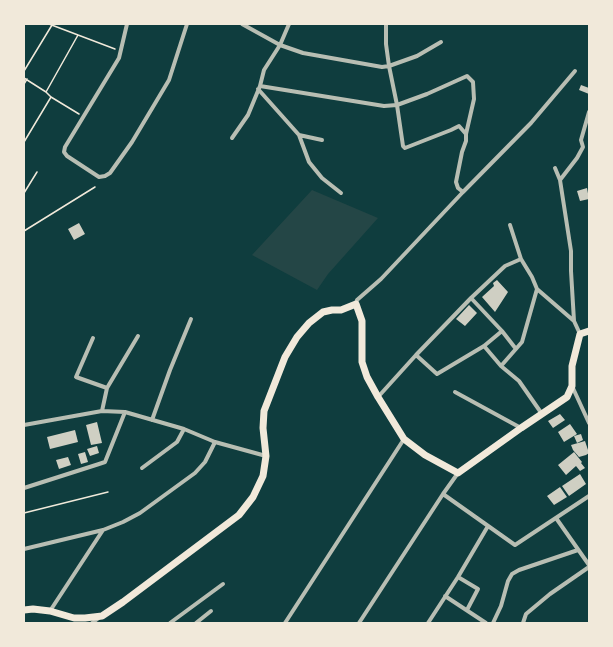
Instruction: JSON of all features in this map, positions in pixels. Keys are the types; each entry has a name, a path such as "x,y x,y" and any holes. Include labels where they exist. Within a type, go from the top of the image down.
{"main road":[{"path":"24,610 33,609 50,611 74,618 102,616 239,515 253,497 263,476 266,456 263,428 264,411 285,357 297,337 309,323 323,312 341,310 356,304 362,321 362,362 367,377 378,397 404,439 424,455 458,473 567,397 572,386 572,366 580,334 589,331"}],"street":[{"path":"127,24 119,58 83,116 65,147 64,152 66,156 99,177 110,173 132,142 169,80 187,24"},
{"path":"242,24 280,46 303,53 382,67 417,56 441,42"},
{"path":"232,138 248,115 264,70 280,46 289,24"},
{"path":"386,24 386,44 389,66 398,105 403,146 405,148 459,126 466,134"},
{"path":"356,304 357,300 381,279 531,123 575,71"},
{"path":"259,87 384,106 398,105 467,76 473,82 474,99 456,182 458,188 463,192"},
{"path":"259,87 299,135 309,162 322,178 341,193"},
{"path":"560,180 577,158 583,147 581,140 589,112"},
{"path":"299,135 322,140"},
{"path":"555,168 560,180 571,251 574,321 580,334"},
{"path":"510,225 521,259 532,277 537,289 574,321"},
{"path":"378,397 471,298 505,266 521,259"},
{"path":"500,366 522,342 537,289"},
{"path":"471,298 502,331 516,349"},
{"path":"152,420 170,370 191,319"},
{"path":"416,355 437,374 484,346 502,331"},
{"path":"102,411 107,388 138,336"},
{"path":"93,338 76,377 107,388"},
{"path":"484,346 500,366 519,381 542,414"},
{"path":"572,386 589,423"},
{"path":"455,392 521,428"},
{"path":"24,425 102,411 125,412 184,429 215,442 266,456"},
{"path":"24,488 105,462 125,412"},
{"path":"142,468 177,442 184,429"},
{"path":"286,623 404,439"},
{"path":"24,549 103,530 140,513 195,473 205,462 215,442"},
{"path":"358,623 458,473"},
{"path":"443,494 515,544 589,496"},
{"path":"523,623 526,614 550,594 589,566 556,518"},
{"path":"430,622 488,526"},
{"path":"50,611 103,530"},
{"path":"493,623 501,606 508,581 512,574 518,570 578,550"},
{"path":"458,576 478,589 467,610"},
{"path":"170,623 223,584"},
{"path":"445,596 486,623"},
{"path":"196,623 211,611"},
{"path":"92,623 102,616"}],"path":[{"path":"50,24 120,51"},
{"path":"24,71 52,26"},
{"path":"46,92 78,35"},
{"path":"24,78 46,92 51,98 83,116"},
{"path":"24,84 27,79"},
{"path":"24,142 51,98"},
{"path":"24,193 37,172"},
{"path":"24,231 95,187"},
{"path":"24,513 108,492"}],"shaded area":[{"path":"312,190 378,218 328,274 317,290 252,255"}],"building":[{"path":"581,85 589,88 589,94 579,90"},
{"path":"587,188 589,199 580,201 577,191"},
{"path":"79,223 85,234 74,240 68,229"},
{"path":"497,280 508,292 495,312 482,297 494,286 493,283"},
{"path":"469,305 477,313 465,326 456,319"},
{"path":"560,414 565,420 553,428 548,421"},
{"path":"97,422 102,443 91,445 86,425"},
{"path":"570,424 577,434 564,442 558,432"},
{"path":"75,430 78,442 50,449 47,437"},
{"path":"581,434 583,440 577,443 574,436"},
{"path":"585,441 589,453 579,457 571,445"},
{"path":"97,446 99,453 90,456 87,449"},
{"path":"85,452 88,462 81,464 78,454"},
{"path":"574,452 585,468 580,471 576,466 566,475 558,465"},
{"path":"68,457 71,465 59,469 56,460"},
{"path":"580,474 586,484 569,496 562,486"},
{"path":"560,487 567,497 554,505 547,496"}]}
